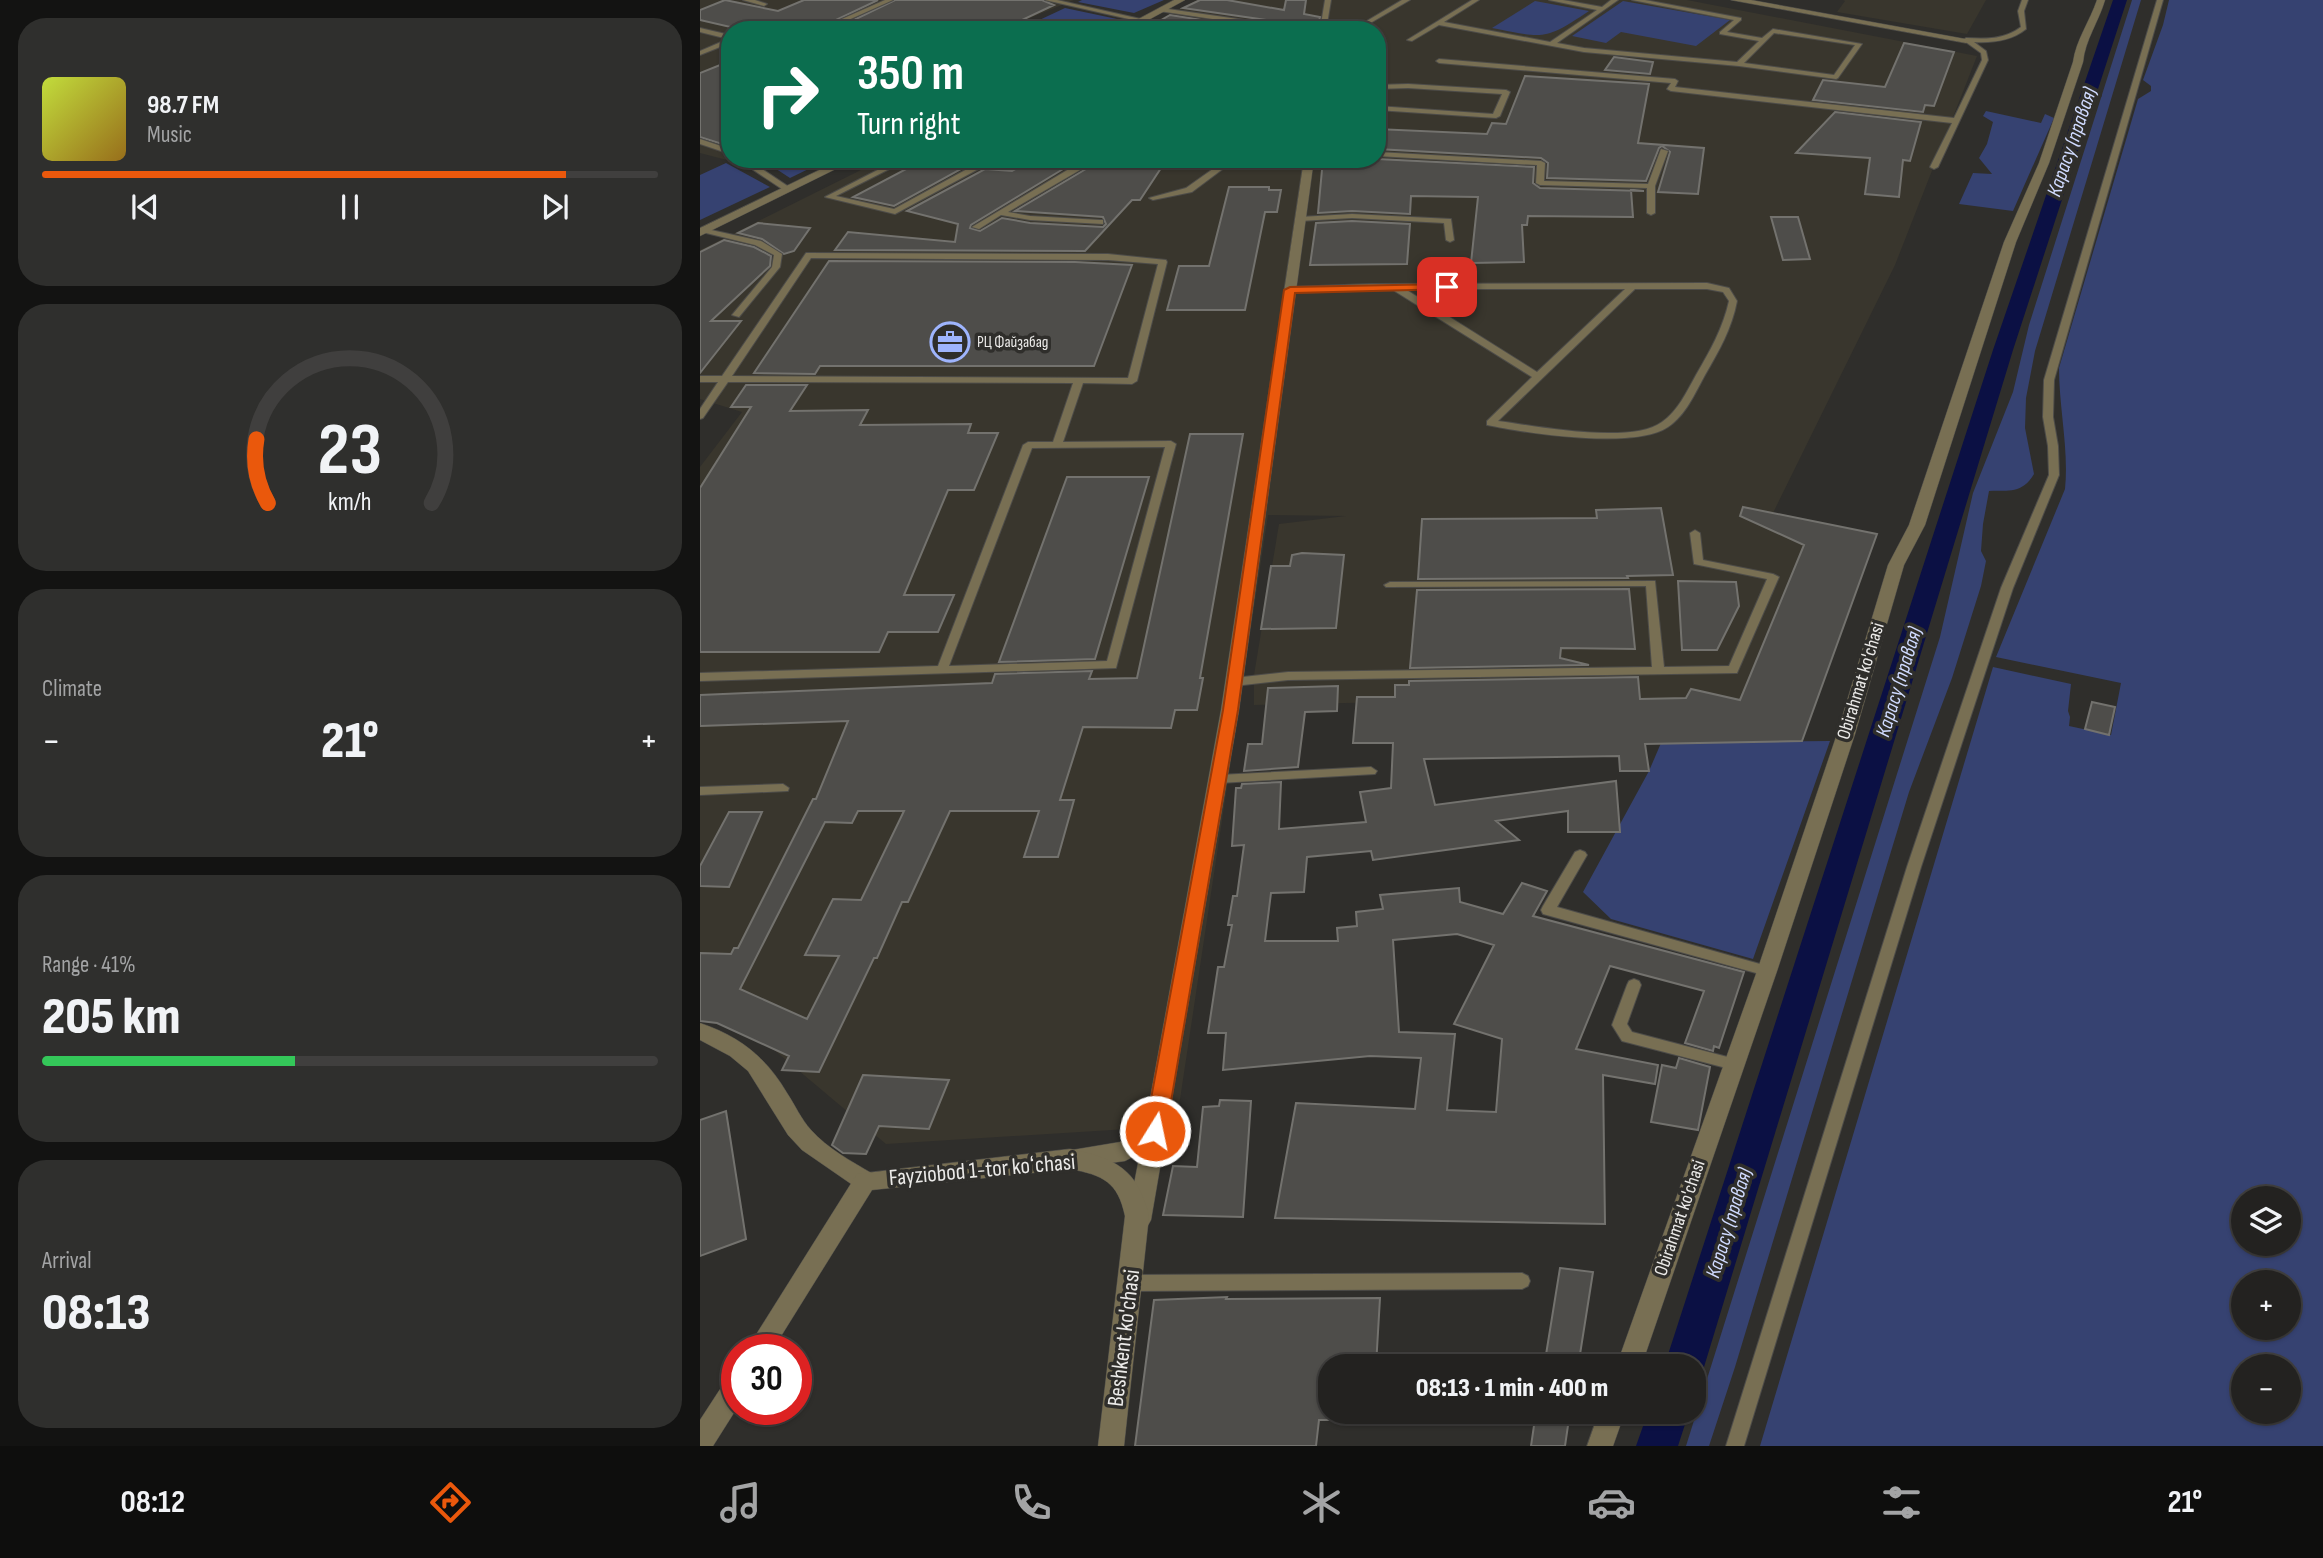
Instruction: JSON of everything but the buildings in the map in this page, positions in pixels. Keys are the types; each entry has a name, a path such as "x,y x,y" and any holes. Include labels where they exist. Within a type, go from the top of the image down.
{"street":[{"path":"1142,20 1181,0"},
{"path":"1735,0 1966,40"},
{"name":"Obirahmat ko'chasi","path":"1633,1354 1767,971 1846,734 1896,565 1917,525 2010,242 2045,163 2078,62 2080,46 2094,22 2102,0"},
{"path":"702,231 832,168"},
{"name":"Beshkent ko'chasi","path":"1111,1446 1137,1231 1219,779 1307,168"},
{"path":"700,1031 737,1048 751,1058 761,1069 804,1138 837,1165 865,1181"},
{"path":"1070,1159 1125,1151 1155,1131"},
{"name":"Fayziobod 1-tor koʻchasi","path":"768,1334 865,1181 1070,1159 1100,1166 1125,1181"},
{"name":"Beshkent ko'chasi","path":"1125,1181 1135,1201 1137,1231"},
{"path":"700,1443 721,1410"},
{"path":"1600,1446 1608,1424"}],"lane":[{"path":"746,0 764,4"},
{"path":"841,21 890,0"},
{"path":"1048,0 1142,20"},
{"path":"1324,21 1328,0"},
{"path":"1370,21 1407,0"},
{"path":"1410,40 1476,0"},
{"path":"1552,0 1603,9"},
{"path":"1551,44 1615,0"},
{"path":"1635,0 1738,19 1722,33 1764,40"},
{"path":"1984,52 1989,44 2024,28 2021,11 2025,0"},
{"path":"1735,1446 1914,867 2007,588 2054,475 2048,417 2049,380 2160,0"},
{"path":"1161,10 1238,21"},
{"path":"1438,23 1584,50 1739,64 1836,77 1860,44 1773,31 1739,64"},
{"path":"700,30 721,36"},
{"path":"1966,40 2003,38"},
{"path":"1934,167 1986,60 1984,52 1966,40"},
{"path":"700,53 721,43"},
{"path":"1439,61 1675,81 1671,89 1957,121"},
{"path":"1386,89 1506,92 1496,116 1386,109"},
{"path":"700,141 721,149"},
{"path":"1651,213 1651,186 1664,151"},
{"path":"1386,154 1541,163 1539,183 1651,186"},
{"path":"755,168 788,189"},
{"path":"887,168 829,197 895,212 976,168"},
{"path":"976,227 1077,168"},
{"path":"1153,198 1189,190 1220,168"},
{"path":"1001,213 1030,218 1100,222"},
{"path":"1300,219 1352,216 1448,220 1450,240"},
{"path":"702,231 758,243 778,254 776,267 736,315"},
{"path":"700,379 727,379 1079,380 1132,380 1163,262 1108,257 809,256 727,379 700,416"},
{"path":"1290,290 1633,286 1707,286 1726,290 1733,300 1729,325 1686,401 1662,427 1635,435 1604,435 1490,423 1633,286"},
{"path":"1394,287 1538,377"},
{"path":"1057,445 1079,380"},
{"path":"700,677 942,670 1112,665 1171,444 1028,445 942,670"},
{"path":"1234,682 1288,676 1733,670 1773,577 1698,562 1695,533"},
{"path":"1390,585 1651,583 1658,671"},
{"path":"1219,779 1371,771"},
{"path":"700,791 783,788"},
{"path":"1580,855 1548,910 1767,971"},
{"path":"1634,985 1619,1025 1627,1037 1734,1064"},
{"path":"1130,1283 1522,1281"}],"shaded area":[{"path":"700,0 1074,0 1023,21 721,21 721,158 700,153"},
{"path":"1164,0 1134,13 1078,2"},
{"path":"1197,0 1687,0 1977,56 1895,265 1773,513 1877,534 1802,741 1667,744 1589,736 1389,702 1254,705 1254,675 1279,524 1346,516 1268,515 1176,1126 886,1144 761,1039 700,1017 700,467 742,412 700,399 700,250 865,168 1386,168 1386,21 1156,21"},
{"path":"1843,0 1986,0 1967,34 1837,12 1845,1"},
{"path":"2132,0 2141,0 2035,351 2026,398 2025,428 2034,474 2020,488 1989,491 1983,524 1981,551 1986,561 1981,586 1952,678 1909,792 1735,1367 1709,1446 1686,1446 1693,1424 1706,1424 1706,1382 1940,637 1973,493 2013,392 2029,325"},
{"path":"2169,0 2323,0 2323,1446 1760,1446 1993,667 2071,684 2069,726 2111,735 2121,683 1996,657 2065,489 2066,459 2059,368 2138,99 2151,91 2151,86 2143,80"},
{"path":"1535,1 1589,11 1562,28 1544,34 1523,34 1492,28"},
{"path":"1623,1 1730,20 1696,46 1621,32 1606,43 1572,36"},
{"path":"1065,8 1117,19 1113,21 1037,21"},
{"path":"1986,111 2041,123 2045,114 2054,118 2013,211 1959,204 1973,173 1992,174 1979,158 1987,144 1993,122 1983,116"},
{"path":"721,165 721,168 735,168 770,187 700,220 700,175"},
{"path":"775,168 811,168 790,178"},
{"path":"1830,741 1753,959 1611,919 1583,892 1649,771 1661,743"}],"waterway":[{"name":"Карасу (правая)","path":"1688,1354 2003,350 2120,0"},
{"name":"Карасу (правая)","path":"1657,1446 1665,1424"}],"place":[{"name":"РЦ Файзабад","path":"950,342"}],"route":[{"path":"1155,1131 1219,779 1290,290 1447,287"}]}
